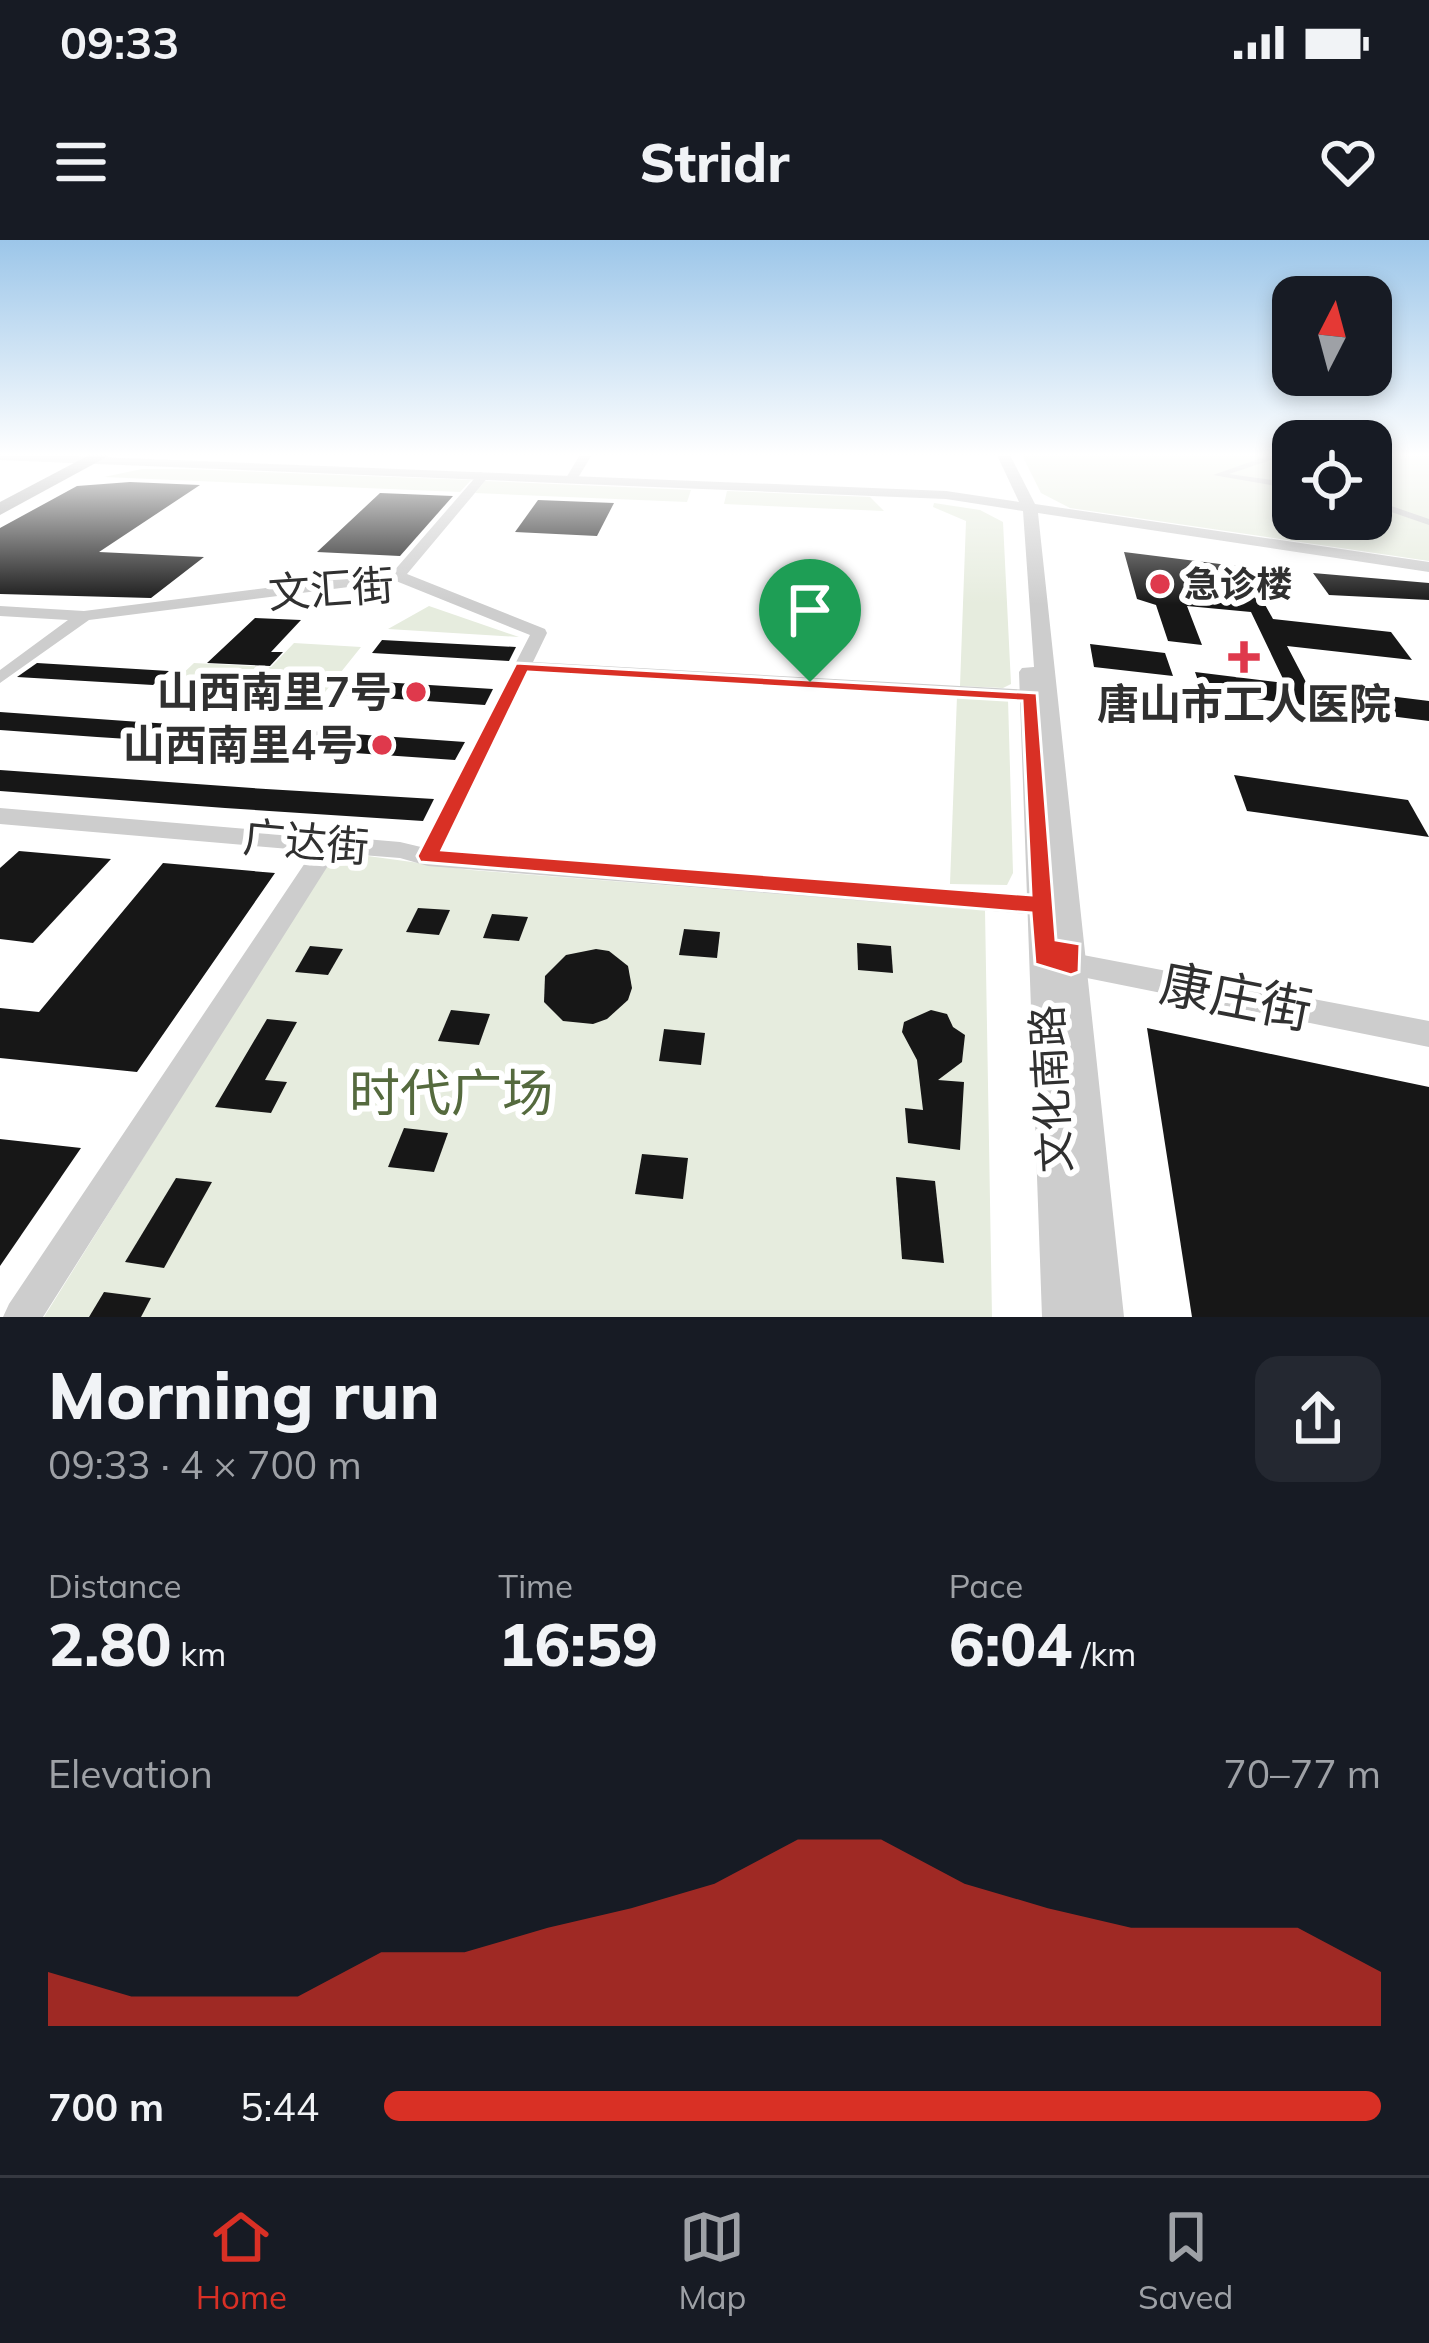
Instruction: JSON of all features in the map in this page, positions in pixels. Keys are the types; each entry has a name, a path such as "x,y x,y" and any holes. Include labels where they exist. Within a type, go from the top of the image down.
{"street":[{"path":"398,576 460,503"},
{"path":"999,503 1429,567"},
{"name":"文化南路","path":"1028,503 1057,955 1063,1317"},
{"name":"文化南路","path":"1030,508 1018,519 1042,905 1057,955 1102,1317"},
{"path":"1392,509 1429,522"},
{"name":"文汇街","path":"0,611 84,616 398,576 539,633 522,667"},
{"path":"0,678 84,616"},
{"path":"428,856 522,667 1030,696"},
{"name":"广达街","path":"0,816 1042,905"},
{"path":"22,1317 330,844"},
{"name":"康庄街","path":"1057,955 1429,1022"},
{"name":"康庄街","path":"1057,955 1429,1034"}],"green space":[{"path":"876,503 884,511 724,504"},
{"path":"936,503 980,510 1003,522 1011,684 1003,688 960,686 966,521 933,507"},
{"path":"1061,503 1272,503 1272,538 1070,508"},
{"path":"1392,503 1429,503 1429,561 1287,540 1392,540"},
{"path":"429,606 519,637 388,629"},
{"path":"294,643 361,647 313,707 158,697 194,663 271,667"},
{"path":"957,696 1008,699 1013,873 1007,885 950,884"},
{"name":"时代广场","path":"353,854 471,870 985,910 992,1317 44,1317 323,869"}],"building":[{"path":"45,503 172,503 99,552 204,557 151,598 0,594 0,528"},
{"path":"369,503 447,503 400,556 317,552"},
{"path":"536,503 614,503 597,536 515,532"},
{"path":"1124,552 1244,567 1273,619 1391,632 1412,660 1287,646 1308,686 1429,701 1429,721 1202,692 1195,672 1285,683 1251,612 1187,606 1202,645 1168,641 1156,605 1137,599"},
{"path":"1313,573 1429,583 1429,600 1329,595"},
{"path":"255,618 301,620 271,652 283,652 270,666 207,663"},
{"path":"382,640 516,647 509,661 372,653"},
{"path":"1090,644 1165,653 1173,676 1094,667"},
{"path":"37,663 169,671 153,685 17,677"},
{"name":"山西南里7号","path":"350,680 493,689 485,705 339,695"},
{"path":"0,712 252,729 237,746 97,737 0,730"},
{"name":"山西南里4号","path":"311,731 465,742 455,760 297,749"},
{"path":"0,770 434,799 423,821 225,808 0,791"},
{"path":"1234,775 1408,800 1429,837 1247,811"},
{"path":"19,851 111,859 33,943 0,939 0,868"},
{"path":"163,863 275,873 137,1072 0,1058 0,1008 39,1012"},
{"path":"418,908 450,910 439,935 406,932"},
{"path":"492,914 528,917 519,941 483,938"},
{"path":"684,929 720,932 717,958 679,955"},
{"path":"857,943 891,946 893,973 858,970"},
{"path":"310,946 343,949 328,975 295,972"},
{"path":"609,951 628,966 632,988 628,1000 607,1019 593,1024 563,1021 544,1002 545,976 566,955"},
{"path":"451,1010 490,1014 479,1045 438,1041"},
{"path":"931,1010 947,1014 953,1027 965,1035 962,1062 938,1080 964,1082 960,1150 908,1143 905,1108 923,1110 917,1060 902,1032 904,1022"},
{"path":"267,1019 297,1022 265,1080 287,1082 271,1113 215,1107"},
{"path":"1147,1028 1429,1087 1429,1317 1192,1317"},
{"path":"664,1029 705,1033 701,1065 659,1061"},
{"path":"404,1128 448,1133 434,1172 388,1167"},
{"path":"0,1139 81,1148 0,1266"},
{"path":"642,1154 688,1158 683,1199 635,1194"},
{"path":"896,1177 935,1181 944,1263 902,1259"},
{"path":"176,1178 212,1182 164,1268 125,1262"},
{"path":"104,1292 151,1298 141,1317 89,1317"}],"place":[{"name":"急诊楼","path":"1160,584"},
{"name":"唐山市工人医院","path":"1244,657"},
{"name":"山西南里7号","path":"416,692"},
{"name":"山西南里4号","path":"382,745"}],"route":[{"path":"810,682 522,667 428,856 1042,905 1044,948 1071,951 1071,965 1044,957 1042,905 1030,696 810,682"}]}
